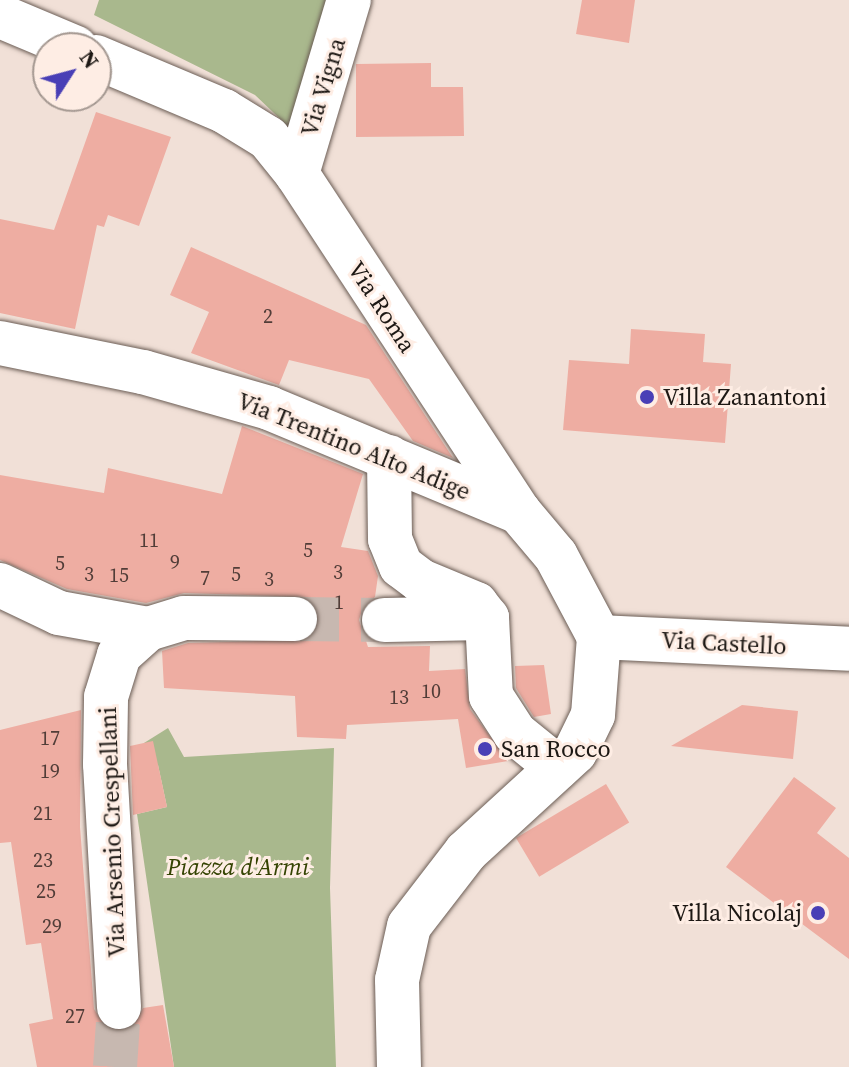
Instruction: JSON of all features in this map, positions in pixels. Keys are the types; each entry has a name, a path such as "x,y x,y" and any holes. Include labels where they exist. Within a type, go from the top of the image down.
{"street":[{"name":"Via Vigna","path":"297,174 349,0"},
{"path":"0,16 38,32"},
{"name":"Via Roma","path":"112,64 224,111 268,138 297,174 519,512 556,556 599,637"},
{"name":"Via Trentino Alto Adige","path":"0,343 143,372 269,408 519,512"},
{"path":"389,457 390,539 401,566 421,581 476,604 487,618 491,696 515,733 558,768"},
{"path":"0,585 59,613 148,629"},
{"name":"Via Arsenio Crespellani","path":"119,1007 106,697 119,655 148,629 184,618 295,619"},
{"path":"384,620 487,618"},
{"path":"399,1067 397,980 409,926 466,852 575,752 593,715 599,637"},
{"name":"Via Castello","path":"599,637 849,649"}],"green space":[{"path":"99,0 332,0 295,133 255,95 94,15"},
{"name":"Piazza d'Armi","path":"168,728 184,757 334,748 330,888 336,1067 174,1067 137,814 167,807 158,765 148,766 144,743"}],"building":[{"path":"582,0 635,0 629,43 576,34"},
{"path":"431,63 431,87 463,87 464,136 356,137 356,64"},
{"path":"96,112 171,137 139,226 108,215 104,227 97,225 75,329 0,313 0,219 54,230"},
{"path":"191,247 366,325 453,458 413,441 369,379 289,360 279,385 191,353 209,312 170,295"},
{"name":"Villa Zanantoni","path":"631,329 705,334 703,362 731,364 725,443 563,430 569,360 629,364"},
{"path":"242,426 363,474 341,547 368,551 378,576 375,597 363,607 359,620 368,647 430,646 429,671 465,669 470,709 508,761 466,768 458,719 347,725 346,739 297,737 295,696 164,688 162,651 188,643 308,640 320,618 307,597 184,593 146,603 67,589 0,560 0,475 104,493 108,468 222,494"},
{"path":"544,665 551,714 534,717 516,688 515,666"},
{"path":"742,705 798,711 793,759 671,746"},
{"path":"81,710 80,827 94,1009 107,1029 121,1032 133,1027 143,1008 163,1005 174,1067 37,1067 29,1024 53,1019 41,943 26,945 11,842 0,843 0,730"},
{"path":"153,741 167,807 133,815 130,746"},
{"name":"Villa Nicolaj","path":"794,777 836,808 817,833 849,858 849,959 726,867"},
{"path":"606,784 629,823 539,877 516,838"}],"tunnel":[{"path":"295,619 384,620"},
{"path":"115,1067 119,1007"}],"place":[{"name":"Villa Zanantoni","path":"647,397"},
{"name":"San Rocco","path":"485,749"},
{"name":"Villa Nicolaj","path":"818,913"}]}
